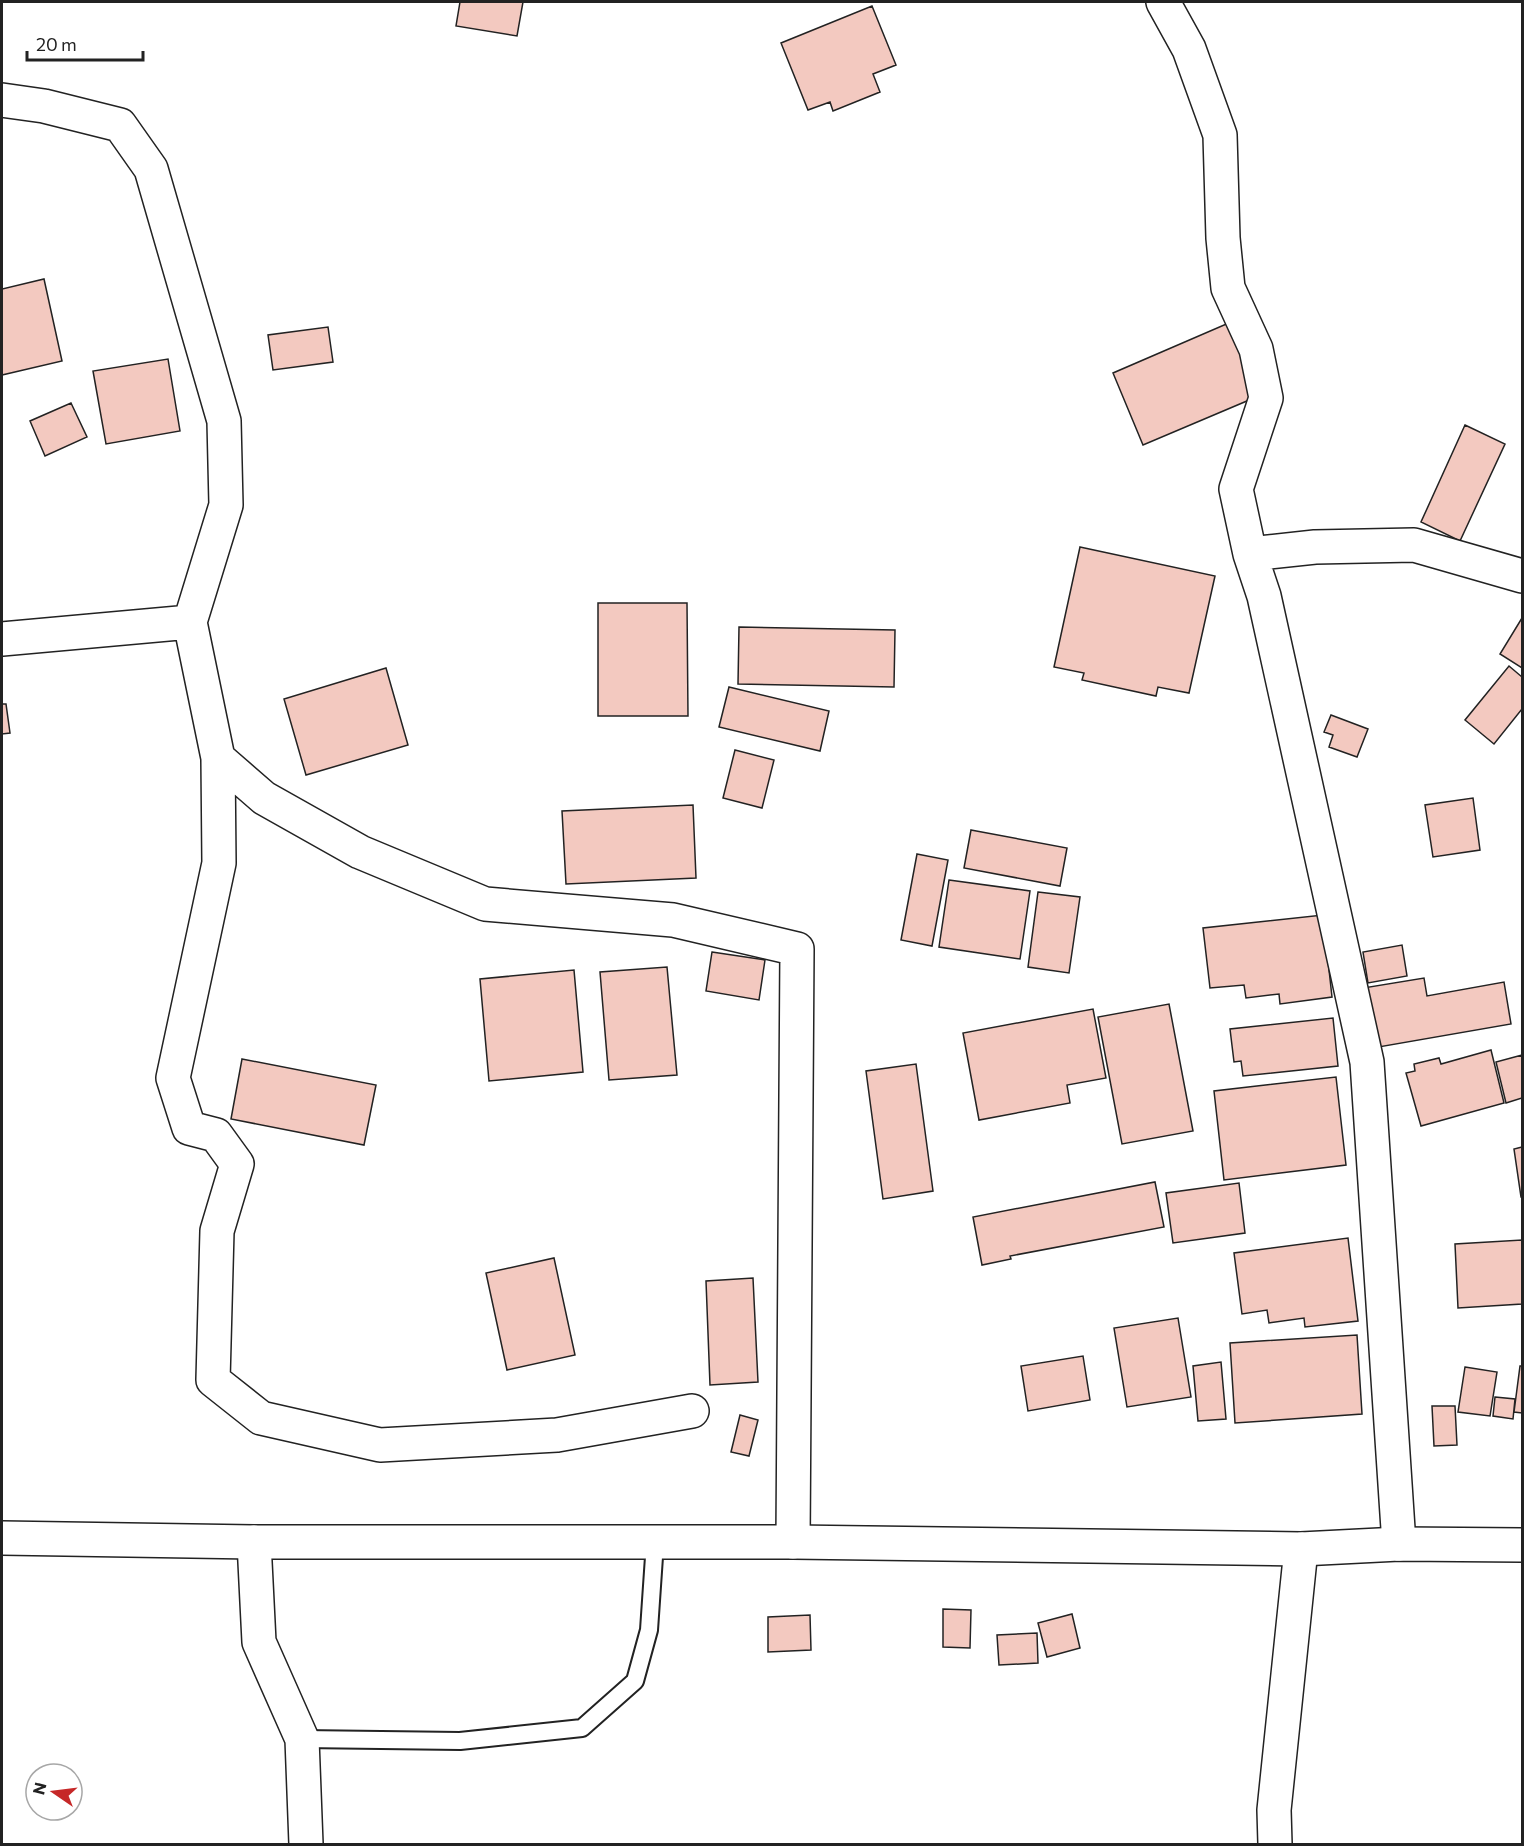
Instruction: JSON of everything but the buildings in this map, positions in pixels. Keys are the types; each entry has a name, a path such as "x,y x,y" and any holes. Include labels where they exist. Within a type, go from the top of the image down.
{"main road":[{"path":"1163,2 1189,49 1220,135 1223,238 1228,288 1256,349 1266,398 1236,489 1250,554 1264,596 1366,1062 1399,1544"},
{"path":"2,100 44,106 120,124 151,169 224,421 226,506 190,622 218,758 219,863 173,1078 189,1128 216,1135 237,1164 217,1231 213,1380 261,1418 380,1445 557,1435 692,1411"},
{"path":"1250,554 1316,547 1414,546 1522,576"},
{"path":"2,639 190,622"},
{"path":"218,758 264,798 360,852 485,904 673,920 797,949 793,1542"},
{"path":"2,1538 254,1542 793,1542 1301,1549 1399,1544 1522,1545"},
{"path":"254,1542 260,1642 302,1739 306,1845"},
{"path":"1275,1845 1274,1810 1301,1549"}],"lane":[{"path":"302,1739 460,1741 582,1728 635,1681 649,1630 655,1542"}]}
